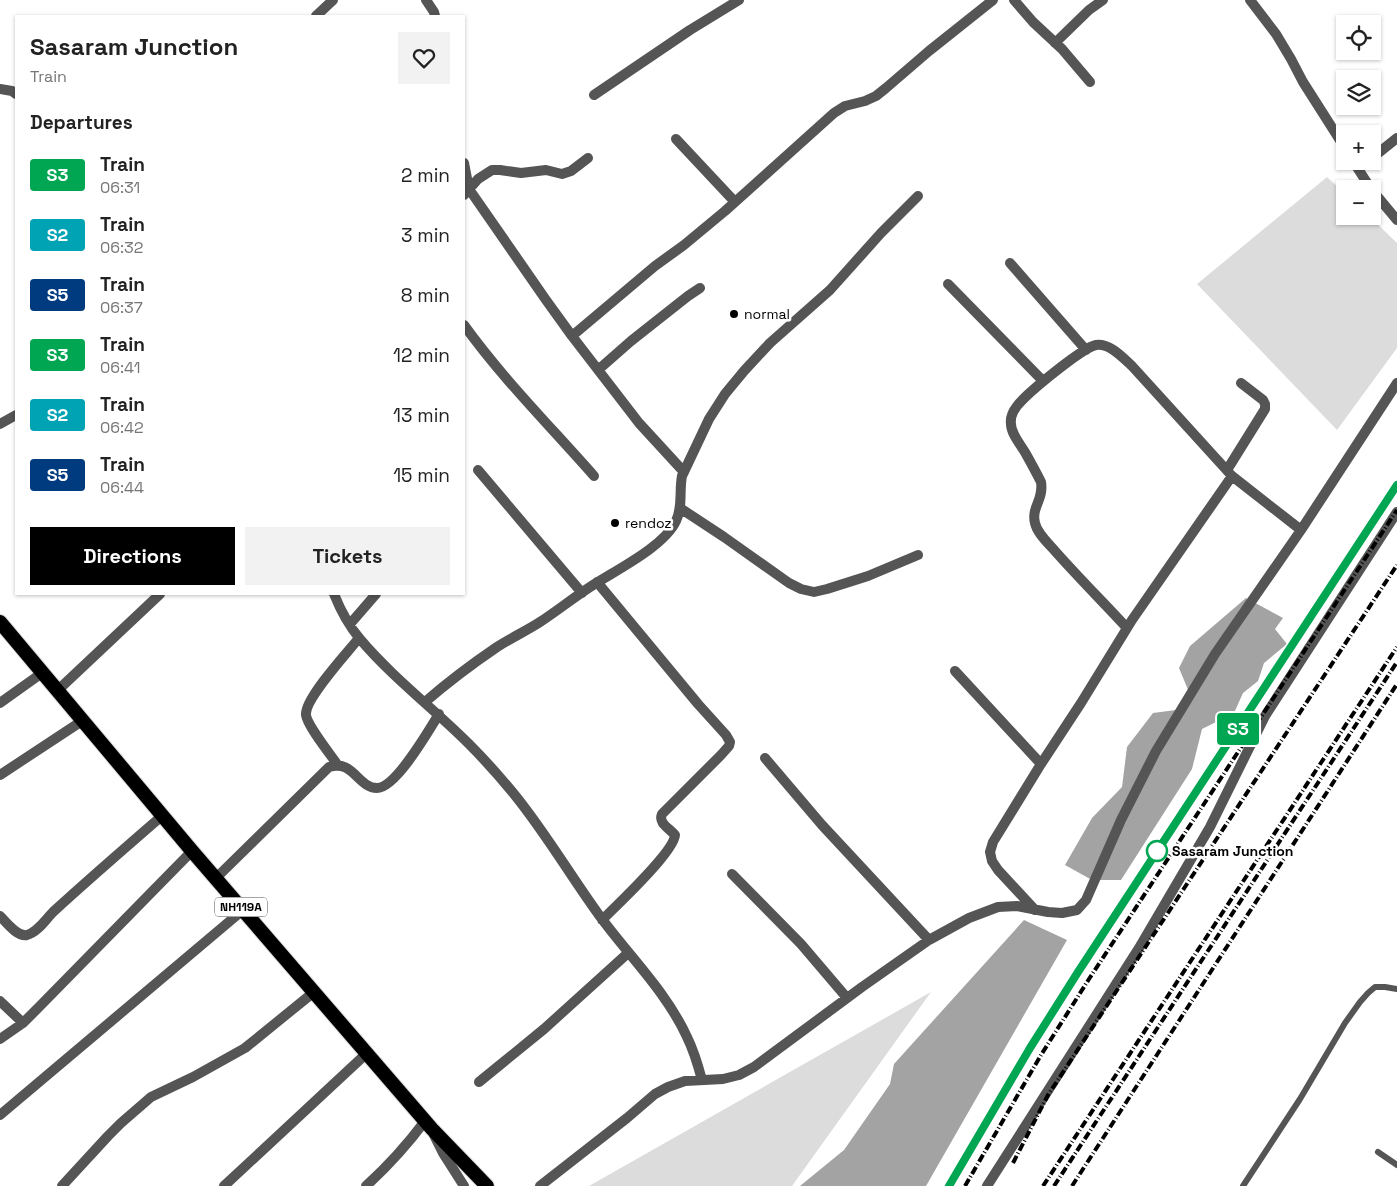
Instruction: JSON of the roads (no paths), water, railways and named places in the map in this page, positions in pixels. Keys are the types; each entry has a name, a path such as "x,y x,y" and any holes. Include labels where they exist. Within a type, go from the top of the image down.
{"highway":[{"name":"NH119A","path":"0,622 192,851 428,1125 487,1186"}],"street":[{"path":"317,15 333,0"},
{"path":"426,0 434,15"},
{"path":"594,95 690,30 739,0"},
{"path":"572,336 735,202 834,113 845,106 876,96 993,0"},
{"path":"1014,0 1090,82"},
{"path":"1055,43 1089,10 1103,0"},
{"path":"1250,0 1276,34 1303,82 1336,134"},
{"path":"0,89 15,93"},
{"path":"1381,151 1397,138"},
{"path":"676,139 735,202"},
{"path":"466,192 484,174 492,170 521,173 546,170 558,174 566,174 588,158"},
{"path":"465,178 466,192 572,336 639,423 684,472"},
{"path":"425,702 475,662 537,624 597,582 658,544 669,533 677,521 680,508 680,486 684,472 709,419 725,394 770,343 830,290 881,233 918,196"},
{"path":"1381,201 1397,220"},
{"path":"1010,263 1086,350"},
{"path":"948,284 1043,381"},
{"path":"598,370 646,329 700,288"},
{"path":"465,326 503,375 594,476"},
{"path":"1127,628 1074,573 1042,537 1035,526 1034,517 1042,490 1040,482 1011,425 1012,415 1017,406 1043,381 1086,350 1097,345 1107,346 1118,353 1230,473 1301,530"},
{"path":"1035,910 992,861 990,852 993,842 1040,764 1081,703 1127,628 1230,473 1265,408 1263,400 1240,383"},
{"path":"540,1186 655,1094 685,1081 723,1079 739,1075 754,1067 929,940 969,918 998,908 1017,906 1062,913 1077,910 1086,900 1121,820 1156,751 1216,654 1301,530 1397,383"},
{"path":"0,424 15,416"},
{"path":"478,470 582,593"},
{"path":"680,508 789,584 814,592 868,576 918,555"},
{"path":"987,1186 1139,948 1210,826 1265,716 1397,512"},
{"path":"597,582 730,742 727,749 662,814 661,821 675,835 673,842 647,875 602,920"},
{"path":"57,691 159,595"},
{"path":"334,595 359,638 483,758 515,795 602,920 654,985 677,1019 687,1035 697,1058 702,1080"},
{"path":"350,624 375,595"},
{"path":"359,638 329,674 306,707 306,716 310,725 337,764 345,767 371,786 378,788 385,786 407,764 439,714"},
{"path":"955,670 1040,764"},
{"path":"0,703 42,673"},
{"path":"0,775 82,721"},
{"path":"765,758 822,826 929,940"},
{"path":"216,878 321,774 337,764"},
{"path":"0,916 15,930 23,935 29,935 162,815"},
{"path":"0,1039 23,1023 56,991 192,851"},
{"path":"732,874 800,944 847,998"},
{"path":"0,1115 243,910"},
{"path":"479,1082 544,1029 628,953"},
{"path":"62,1186 114,1129 150,1097 193,1077 245,1048 314,992"},
{"path":"0,1002 23,1023"},
{"path":"224,1186 367,1054"},
{"path":"366,1186 428,1125 442,1153 464,1186"}],"lane":[{"path":"1243,1186 1300,1099 1345,1022 1360,1002 1375,987 1397,989"},
{"path":"1378,1152 1397,1165"}],"railway":[{"path":"949,1186 1030,1048 1078,972 1397,485"},
{"path":"965,1186 1041,1055 1089,979 1397,510"},
{"path":"1013,1163 1048,1095 1397,565"},
{"path":"1043,1186 1397,647"},
{"path":"1054,1186 1397,662"},
{"path":"1072,1186 1397,684"}],"train":[{"name":"S3","path":"949,1186 984,1124 1078,972 1397,485"}],"place":[{"name":"normal","path":"734,314"},
{"name":"rendoz","path":"615,523"},
{"name":"Sasaram Junction","path":"1157,851"}]}
